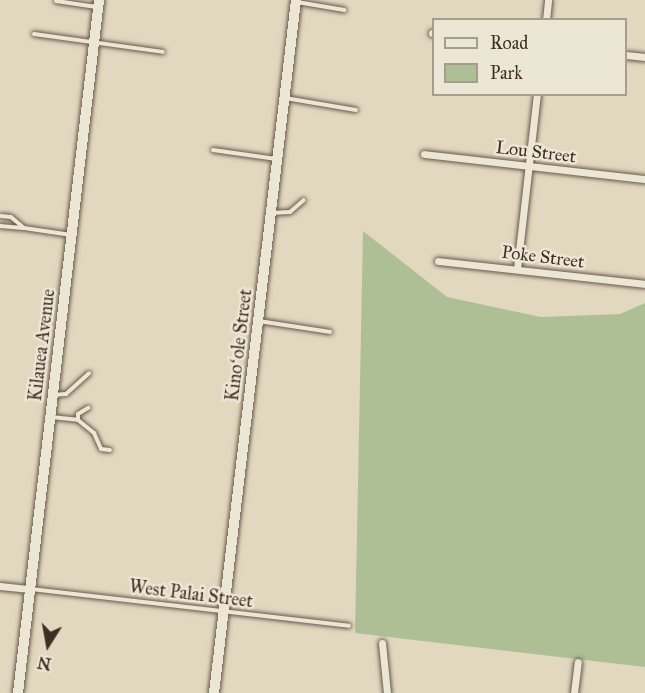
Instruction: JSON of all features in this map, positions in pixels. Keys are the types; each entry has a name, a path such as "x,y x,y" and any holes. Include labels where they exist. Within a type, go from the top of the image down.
{"street":[{"path":"546,18 548,0"},
{"name":"Kinoʻole Street","path":"214,693 296,1"},
{"name":"Kilauea Avenue","path":"18,693 98,4"},
{"path":"627,55 645,57"},
{"path":"517,269 537,96"},
{"name":"Lou Street","path":"424,154 645,179"},
{"name":"Poke Street","path":"438,261 645,284"},
{"path":"0,585 30,589"},
{"path":"382,643 387,693"},
{"path":"574,693 578,662"}],"lane":[{"path":"56,1 98,4"},
{"path":"296,1 344,10"},
{"path":"34,34 163,52"},
{"path":"284,98 356,110"},
{"path":"213,150 277,159"},
{"path":"271,213 290,212 304,200"},
{"path":"1,216 10,217 24,228"},
{"path":"0,225 71,235"},
{"path":"258,321 330,332"},
{"path":"53,395 66,394 89,373"},
{"path":"78,420 78,414 88,408"},
{"path":"50,417 78,420 94,434 101,448 110,450"},
{"name":"West Palai Street","path":"30,589 349,626"}],"green space":[{"path":"363,231 447,297 541,317 620,314 645,303 645,667 355,633"}]}
